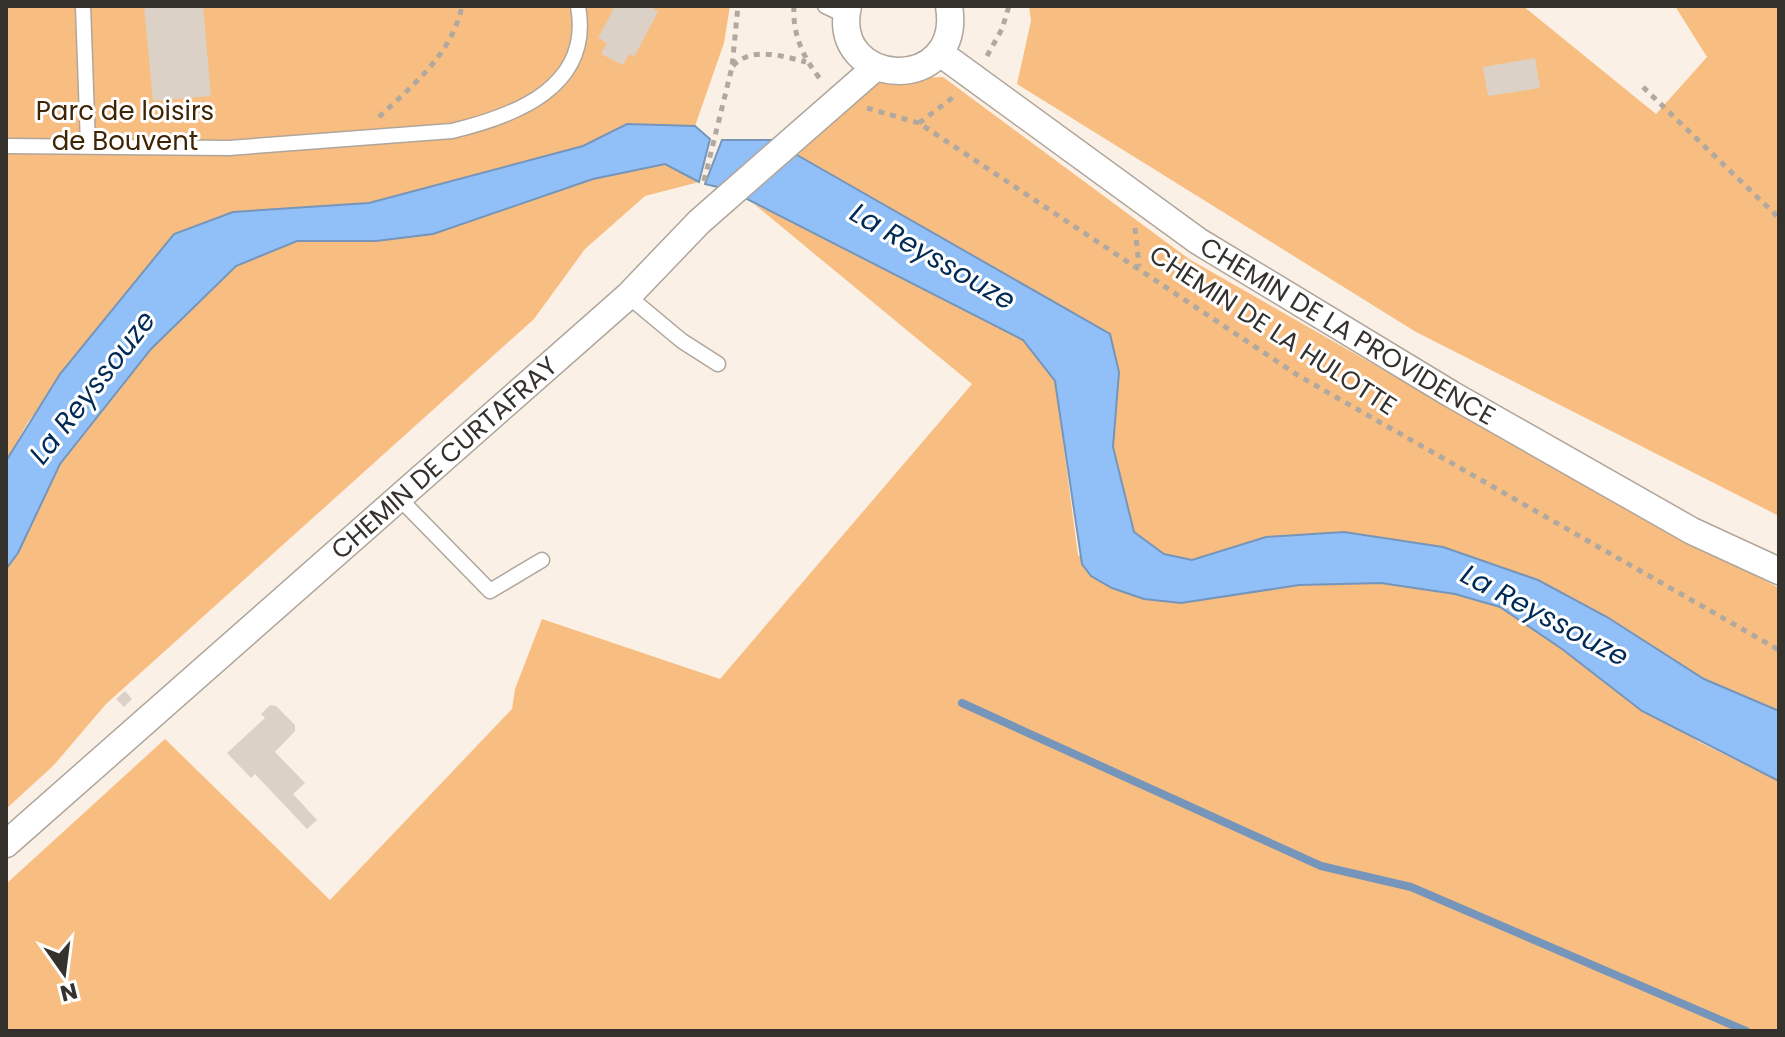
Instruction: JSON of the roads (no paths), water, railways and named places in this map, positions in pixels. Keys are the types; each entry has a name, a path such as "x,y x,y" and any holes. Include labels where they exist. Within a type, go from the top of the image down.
{"street":[{"path":"840,9 850,41 865,61 876,67 903,73 930,63 940,53 948,37 949,6"},
{"name":"CHEMIN DE LA PROVIDENCE","path":"940,53 1198,241 1451,394 1692,531 1779,571"},
{"name":"CHEMIN DE CURTAFRAY","path":"6,844 628,296 699,222 876,67"}],"lane":[{"path":"83,6 88,145"},
{"path":"6,146 229,148 452,131 515,112 543,96 564,76 576,53 578,6"},
{"path":"628,296 682,341 718,364"},
{"path":"399,498 490,591 542,560"}],"water":[{"name":"La Reyssouze","path":"627,124 695,126 710,139 699,182 665,164 593,179 433,234 376,241 297,241 236,266 151,349 60,464 18,553 6,569 6,461 60,374 174,234 233,212 369,203 583,146"},
{"path":"722,140 776,140 730,190 705,184"},
{"name":"La Reyssouze","path":"790,151 1110,334 1119,372 1113,447 1134,532 1164,554 1192,560 1266,537 1344,532 1443,547 1538,580 1607,617 1704,679 1779,711 1779,781 1642,711 1562,649 1500,607 1455,594 1381,583 1299,585 1181,603 1144,599 1112,588 1091,576 1082,564 1055,381 1023,340 743,197"}],"waterway":[{"path":"962,703 1321,866 1411,887 1746,1031"}],"park label":[{"name":"Parc de loisirs de Bouvent","path":"125,126"}]}
